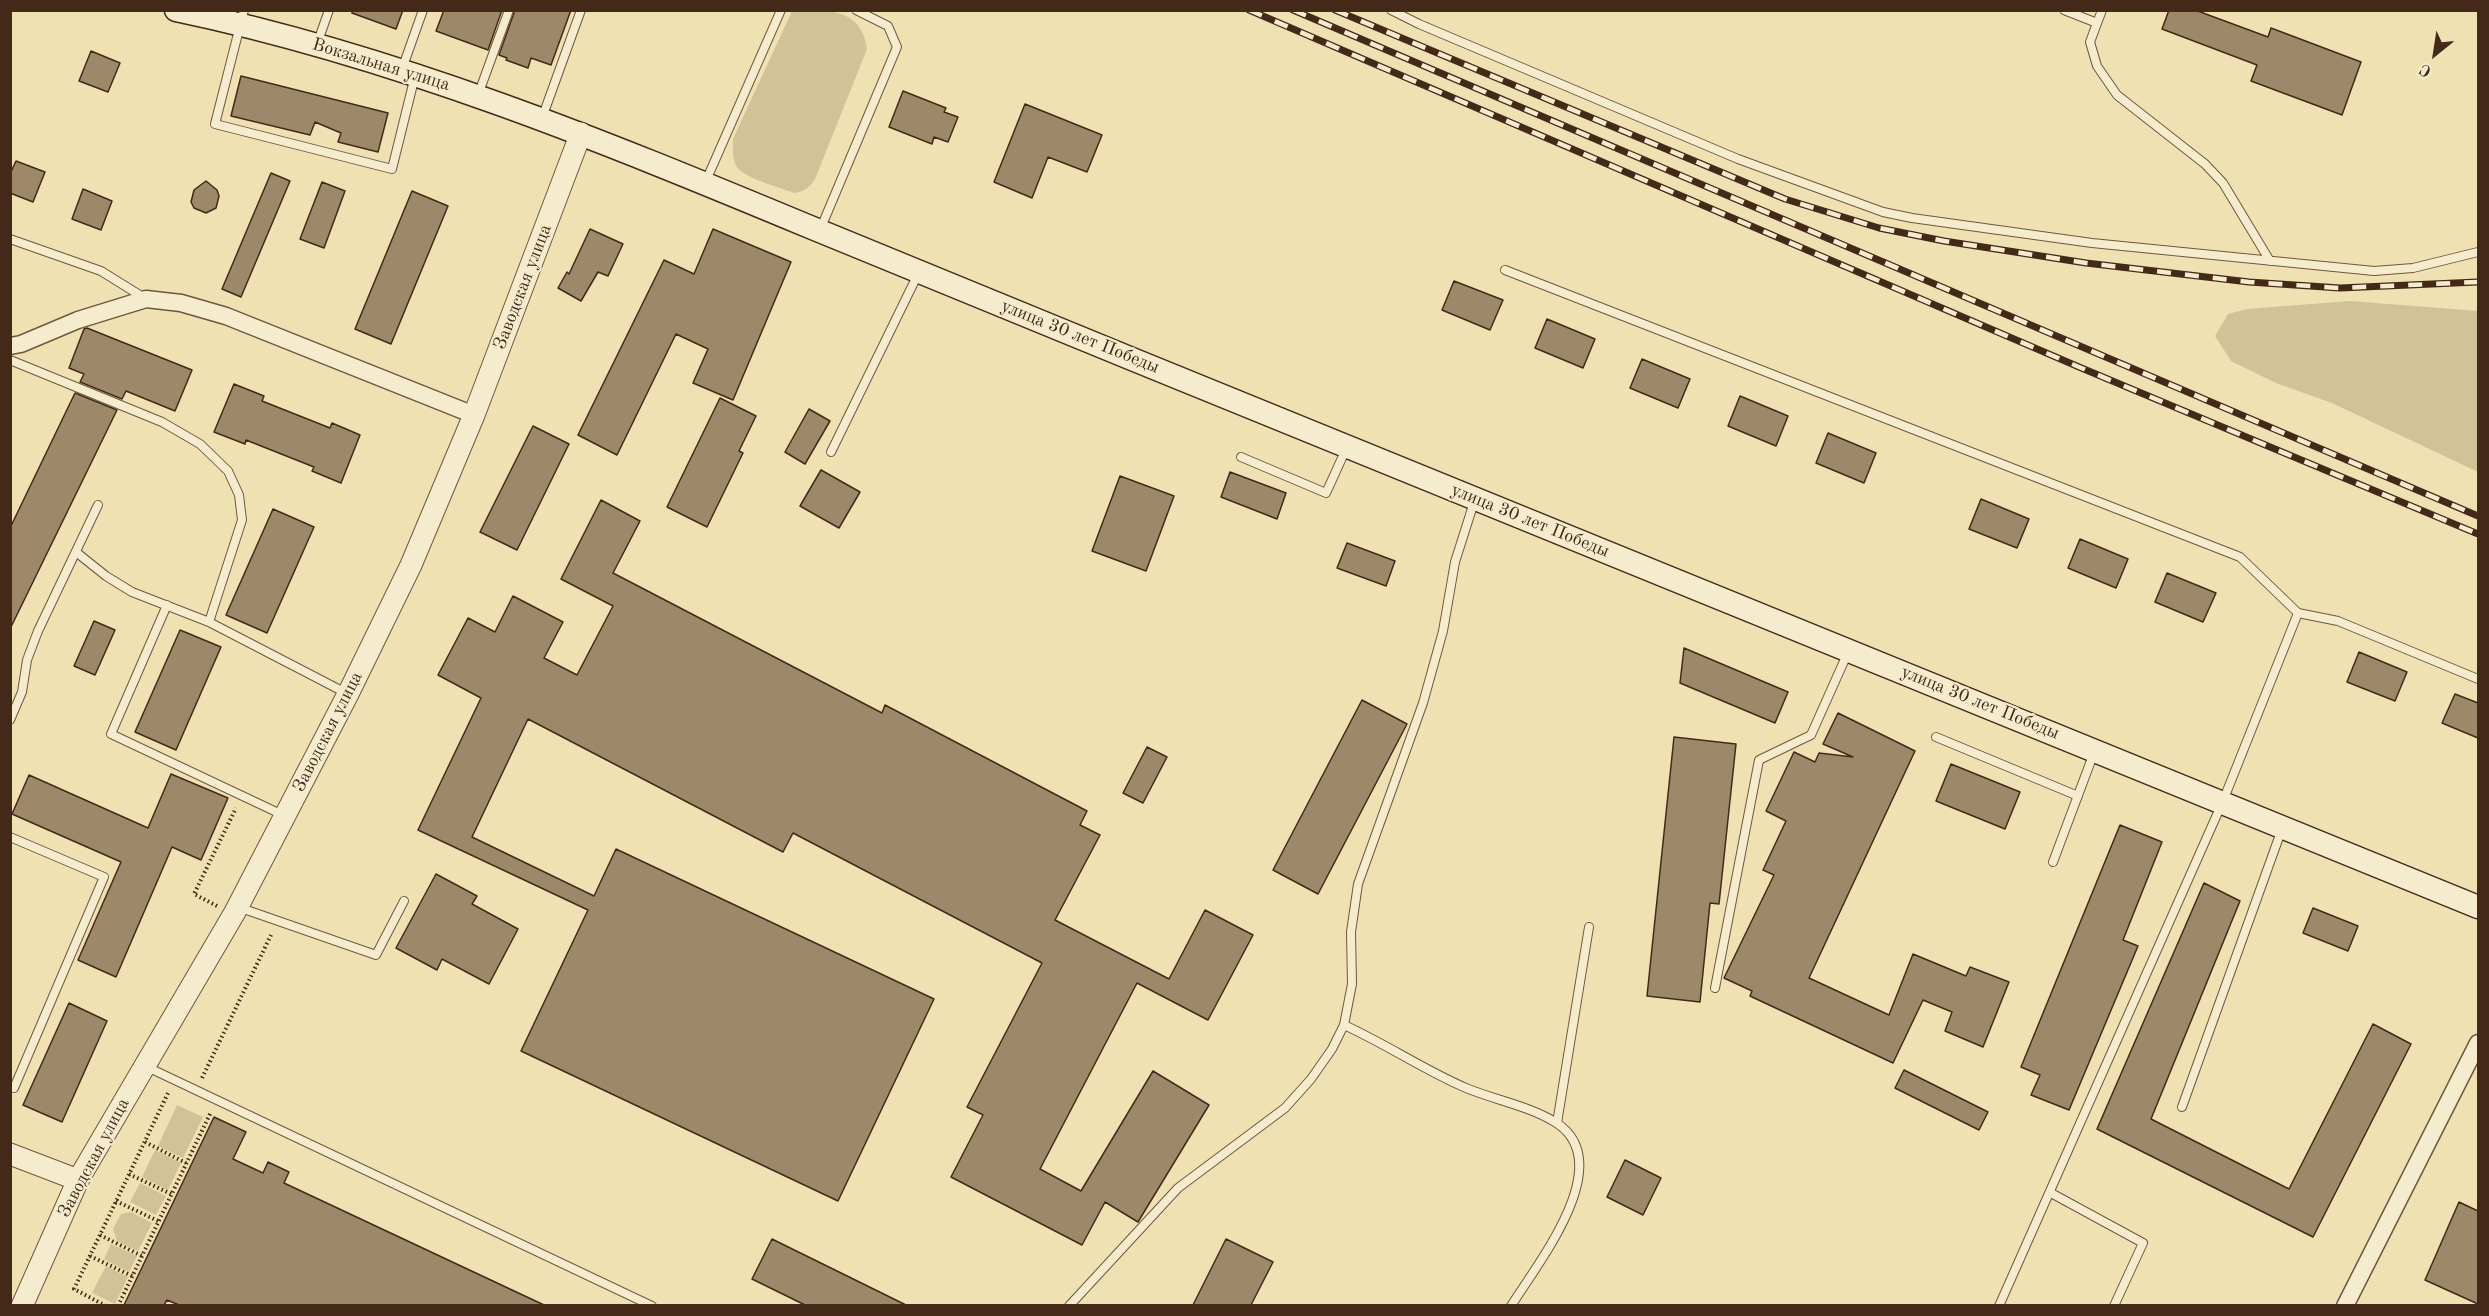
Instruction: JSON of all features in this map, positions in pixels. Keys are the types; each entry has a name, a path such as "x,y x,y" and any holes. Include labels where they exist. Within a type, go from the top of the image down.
{"main road":[{"name":"Вокзальная улица","path":"176,10 242,17 316,45 408,72 581,133"},
{"name":"улица 30 лет Победы","path":"581,133 1475,499 2223,801 2478,907"}],"street":[{"name":"Заводская улица","path":"22,1305 78,1180 235,911 348,694 411,566 474,415 581,133"},
{"path":"10,346 21,344 78,320 146,299 181,303 226,316 474,415"},
{"path":"2345,1305 2478,1043"},
{"path":"10,1154 78,1180"}],"lane":[{"path":"316,45 329,10"},
{"path":"242,17 215,124 392,169 408,72 423,10"},
{"path":"478,96 509,10"},
{"path":"542,118 581,10"},
{"path":"705,183 781,10"},
{"path":"820,231 897,47 888,26 856,10"},
{"path":"1390,10 1738,159 1882,212 2092,243 2374,271 2413,268 2478,252"},
{"path":"2064,10 2097,23"},
{"path":"2102,10 2090,42 2097,66 2117,95 2205,164 2223,183 2270,261"},
{"path":"10,239 101,271 146,299"},
{"path":"1505,270 2240,557 2298,613 2338,621 2478,679"},
{"path":"831,452 919,272"},
{"path":"10,360 162,422 200,444 228,471 239,495 242,520 209,622"},
{"path":"1241,457 1326,493 1348,447"},
{"path":"1069,1305 1178,1188 1285,1108 1311,1079 1332,1049 1344,1025 1352,984 1351,932 1358,884 1423,703 1443,631 1455,562 1475,499"},
{"path":"10,720 22,692 27,660 38,631 98,505"},
{"path":"76,552 106,576 132,592 209,622 348,694"},
{"path":"167,605 111,734 285,816"},
{"path":"2000,1305 2223,801 2298,613"},
{"path":"1715,988 1759,760 1811,735 1849,650"},
{"path":"1936,737 2078,796"},
{"path":"2054,862 2095,749"},
{"path":"2182,1107 2284,826"},
{"path":"10,837 104,877 14,1088"},
{"path":"235,911 376,955 404,901"},
{"path":"1557,1123 1589,927"},
{"path":"1344,1025 1376,1039 1464,1087 1532,1111 1557,1123 1572,1138 1579,1153 1577,1189 1563,1224 1511,1305"},
{"path":"145,1066 652,1305"},
{"path":"2051,1193 2143,1243 2114,1305"}],"path":[{"path":"191,1101 272,935 235,911 194,894 242,796"},
{"path":"106,1305 74,1289 169,1090 212,1110 118,1305"},
{"path":"144,1142 186,1163"},
{"path":"129,1174 171,1194"},
{"path":"116,1201 158,1221"},
{"path":"100,1235 142,1256"},
{"path":"90,1256 132,1276"}],"shaded area":[{"path":"792,11 830,12 850,18 858,25 867,49 815,179 806,189 794,193 755,179 741,171 735,164 733,150 733,139"},
{"path":"2350,301 2478,311 2478,472 2332,403 2276,383 2231,361 2215,336 2228,314 2247,309"},
{"path":"177,1105 203,1117 183,1158 158,1146"},
{"path":"155,1150 181,1163 168,1190 142,1177"},
{"path":"140,1183 166,1196 156,1215 130,1202"},
{"path":"131,1212 152,1223 138,1251 117,1241 113,1229 121,1214"},
{"path":"111,1244 137,1256 129,1272 104,1259"},
{"path":"106,1266 128,1277 115,1304 92,1293"}],"building":[{"path":"352,10 403,10 396,29 352,13"},
{"path":"444,10 502,10 488,50 436,31"},
{"path":"515,10 571,10 551,65 531,58 528,68 499,55"},
{"path":"2169,10 2195,10 2268,37 2271,28 2361,62 2342,115 2251,81 2257,65 2162,29"},
{"path":"91,51 120,63 108,92 79,81"},
{"path":"241,76 388,113 378,152 338,142 341,133 315,122 310,135 231,116"},
{"path":"903,91 946,108 944,112 958,117 948,142 934,137 932,144 889,127"},
{"path":"1025,104 1102,135 1087,172 1048,157 1032,198 994,182"},
{"path":"16,161 45,172 33,202 10,193 10,174"},
{"path":"271,173 290,181 241,297 222,289"},
{"path":"206,181 217,190 219,196 216,208 206,213 194,208 191,202 194,190"},
{"path":"322,182 345,191 324,248 300,239"},
{"path":"83,189 112,201 101,230 72,219"},
{"path":"412,191 448,206 391,344 355,329"},
{"path":"590,229 623,244 608,276 598,272 581,301 558,288 567,272 569,274"},
{"path":"713,229 791,262 733,400 693,383 708,349 676,334 617,455 578,435 664,260 694,274"},
{"path":"1454,281 1503,300 1490,330 1442,310"},
{"path":"1547,319 1595,339 1583,368 1535,348"},
{"path":"87,328 192,370 175,411 126,391 122,399 80,382 84,374 69,368 84,329"},
{"path":"1642,359 1690,379 1678,408 1630,388"},
{"path":"234,384 264,396 262,401 330,428 332,423 360,435 341,483 312,471 314,467 246,440 245,444 214,432"},
{"path":"75,393 117,410 10,629 10,528"},
{"path":"1740,396 1788,416 1776,446 1728,426"},
{"path":"720,398 756,416 739,451 743,453 707,527 667,507"},
{"path":"809,409 830,421 805,464 785,452"},
{"path":"533,426 569,444 517,550 480,532"},
{"path":"1828,433 1876,453 1864,483 1816,463"},
{"path":"821,470 860,492 839,528 800,506"},
{"path":"1230,472 1286,493 1277,519 1221,497"},
{"path":"1120,476 1174,496 1146,571 1092,551"},
{"path":"1981,499 2029,519 2017,548 1969,529"},
{"path":"601,500 640,521 613,573 882,713 885,705 1087,811 1080,825 1100,835 1055,920 1169,979 1205,910 1253,935 1208,1020 1137,983 1040,1169 1081,1191 1153,1071 1209,1105 1138,1222 1105,1202 1082,1245 951,1177 983,1115 967,1107 1042,963 793,833 783,852 528,719 472,837 594,896 616,849 934,999 838,1201 521,1051 588,910 418,830 481,698 438,675 468,618 495,632 513,596 563,622 544,658 577,675 613,606 561,579"},
{"path":"273,509 314,527 267,633 226,615"},
{"path":"2080,539 2128,559 2116,588 2068,568"},
{"path":"1347,543 1395,561 1386,586 1337,568"},
{"path":"2167,573 2216,593 2203,622 2155,602"},
{"path":"94,621 115,630 95,675 74,666"},
{"path":"180,630 221,647 176,750 135,732"},
{"path":"1684,648 1788,692 1775,723 1680,683"},
{"path":"2359,652 2407,672 2395,701 2347,682"},
{"path":"2455,694 2478,703 2478,738 2442,723"},
{"path":"1362,700 1407,724 1318,894 1273,870"},
{"path":"1838,713 1915,751 1809,978 1889,1015 1913,954 1966,976 1970,967 2009,982 1983,1047 1945,1031 1952,1012 1923,1000 1893,1063 1750,996 1752,991 1724,978 1774,875 1763,870 1786,821 1766,811 1794,752 1815,762 1819,753 1853,757 1823,744"},
{"path":"1674,737 1736,744 1719,904 1710,903 1700,1002 1647,996"},
{"path":"1147,747 1167,757 1143,803 1123,793"},
{"path":"1951,764 2020,792 2005,829 1936,801"},
{"path":"171,774 228,798 201,860 172,847 116,977 78,960 121,862 12,814 29,775 148,828"},
{"path":"2120,825 2162,842 2123,940 2138,946 2069,1110 2031,1095 2040,1075 2021,1067"},
{"path":"436,874 477,896 472,904 518,929 489,984 442,959 437,970 396,948"},
{"path":"2204,883 2240,901 2151,1119 2289,1189 2373,1024 2411,1044 2313,1237 2097,1129"},
{"path":"2313,908 2358,926 2348,951 2303,933"},
{"path":"69,1003 107,1021 62,1122 23,1105"},
{"path":"1904,1070 1988,1112 1979,1130 1895,1088"},
{"path":"214,1117 246,1132 233,1159 263,1173 268,1162 289,1172 284,1183 544,1305 179,1305 167,1300 164,1305 124,1305"},
{"path":"1625,1160 1661,1178 1643,1215 1607,1197"},
{"path":"2459,1202 2478,1211 2478,1304 2425,1280"},
{"path":"772,1239 906,1305 805,1305 752,1279"},
{"path":"1226,1239 1273,1262 1251,1305 1193,1305"}],"railway":[{"path":"1249,10 2079,367 2478,534"},
{"path":"1293,10 2478,516"},
{"path":"1335,10 1785,199 1879,228 1944,241 2086,263 2249,282 2340,288 2478,282"}]}
